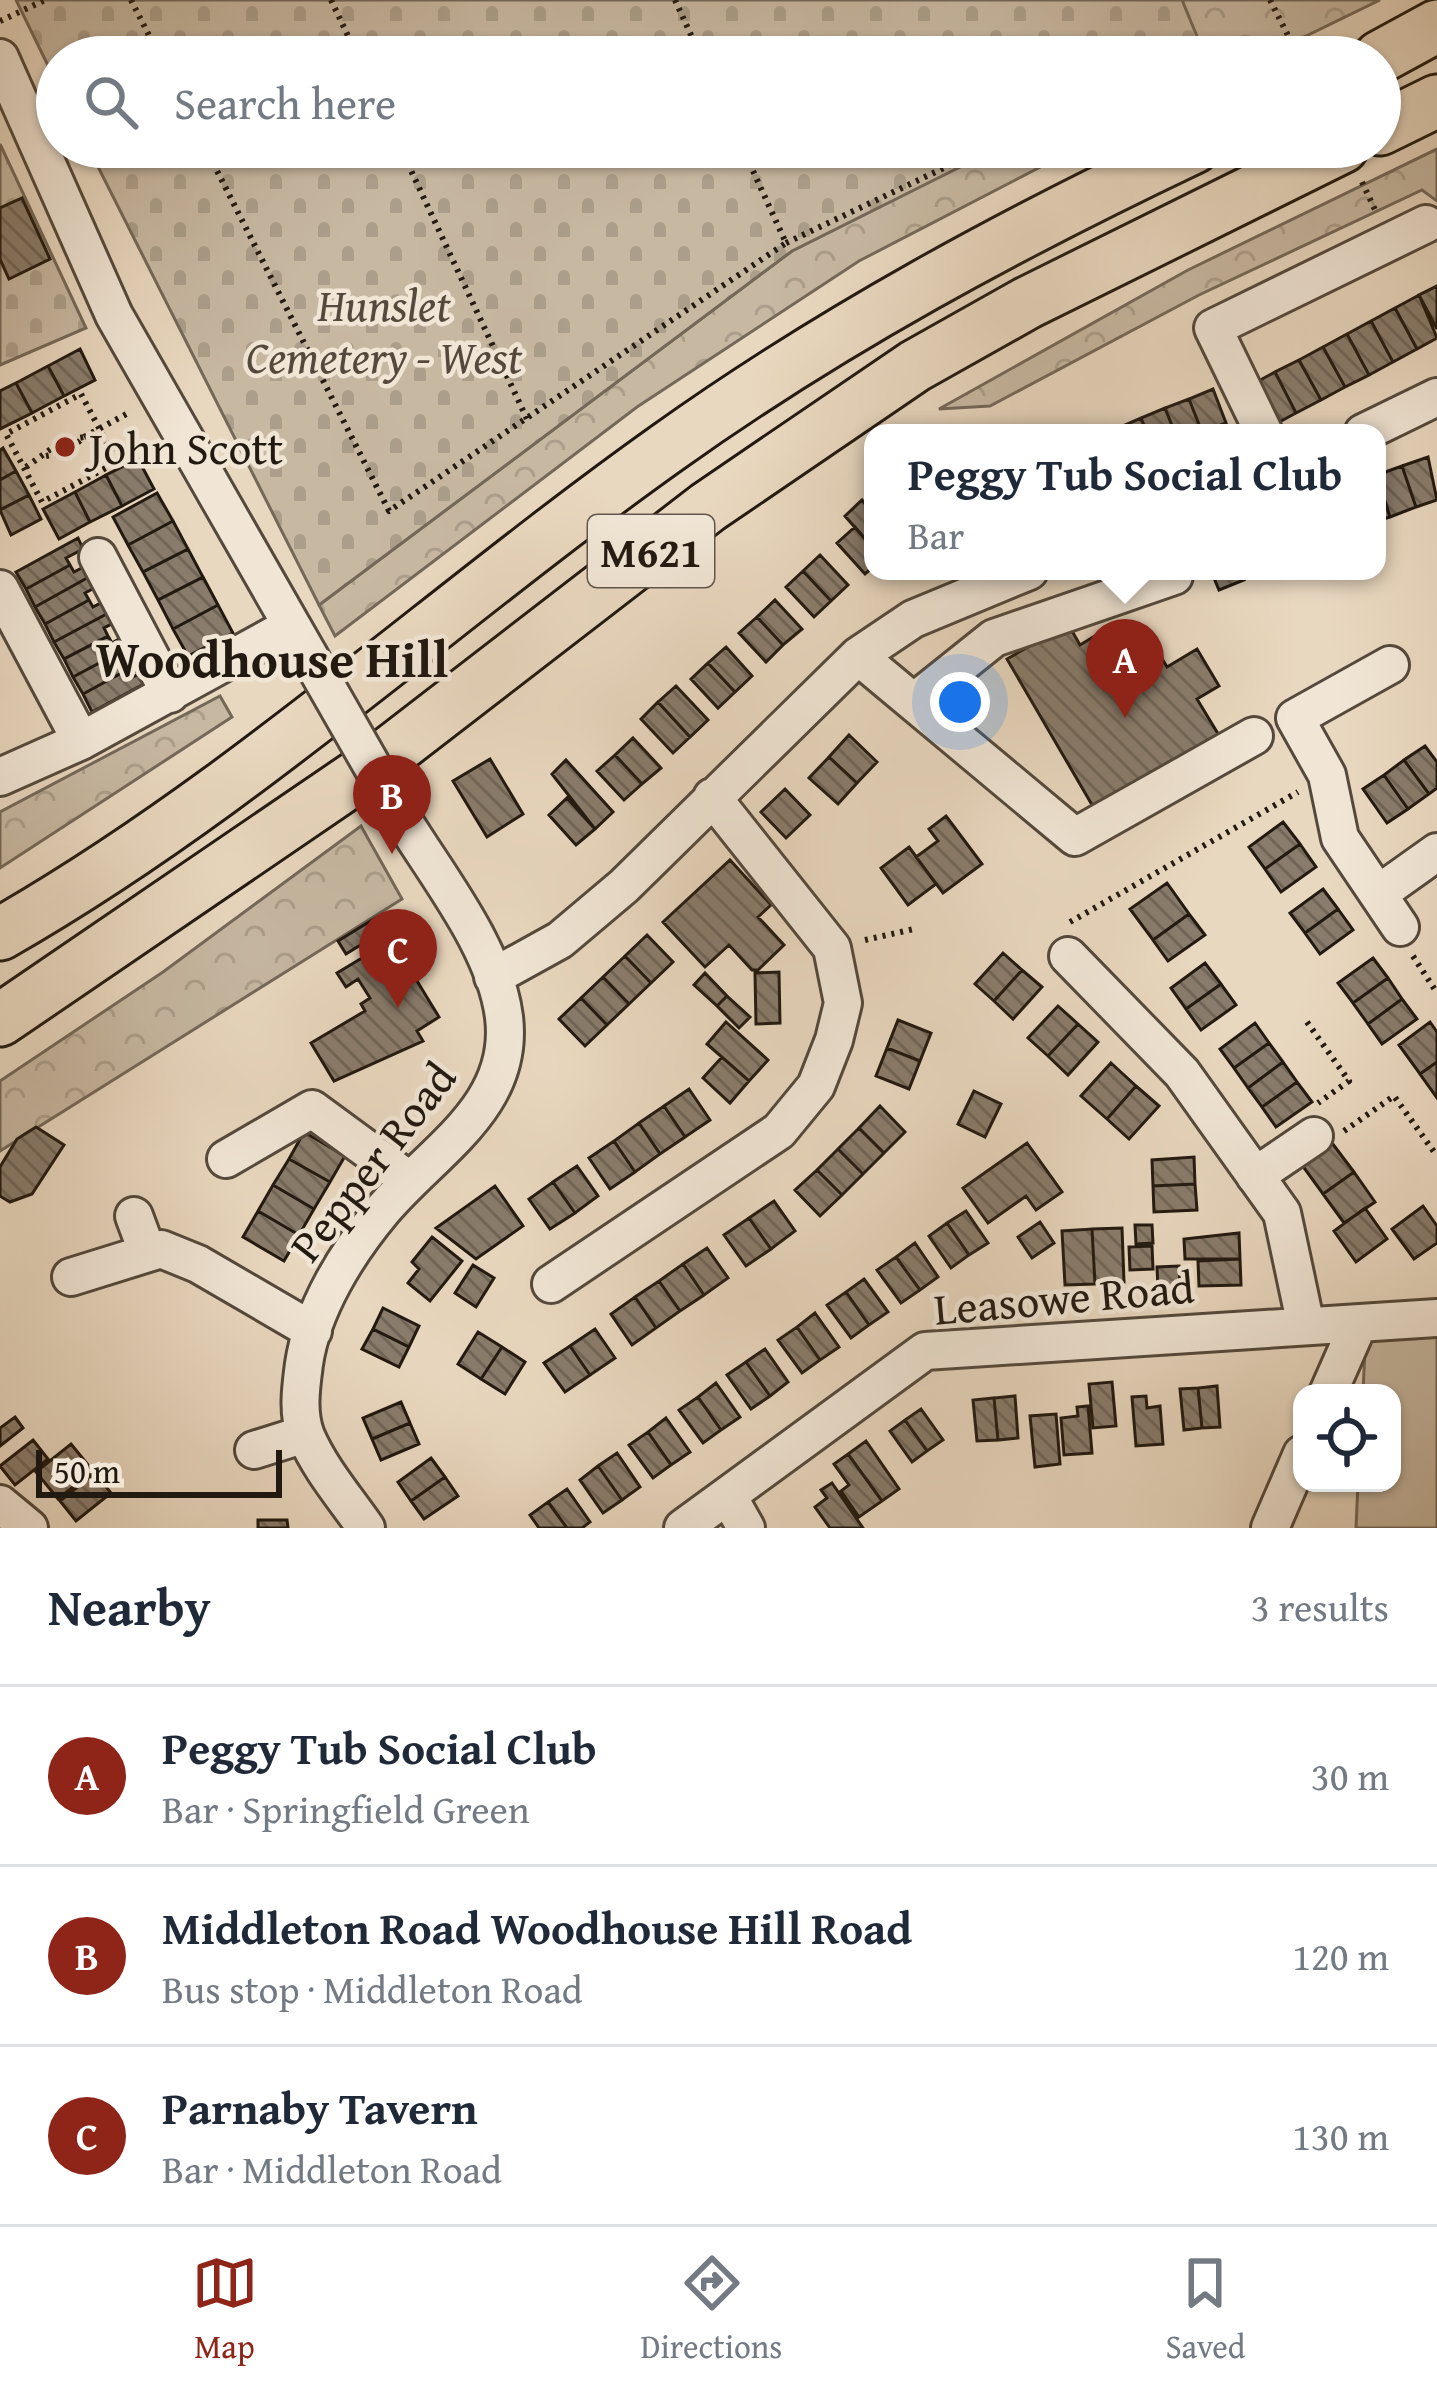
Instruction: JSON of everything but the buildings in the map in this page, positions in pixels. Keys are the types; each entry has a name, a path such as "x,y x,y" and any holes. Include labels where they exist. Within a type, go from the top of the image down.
{"highway":[{"path":"1401,46 1437,26"},
{"name":"M621","path":"1401,123 1437,101"},
{"name":"M621","path":"0,934 166,829 410,649 667,448 925,282 1152,168"},
{"name":"M621","path":"0,1024 371,767 708,507 844,412 1027,303 1318,168"}],"street":[{"name":"Pepper Road","path":"0,58 36,139"},
{"name":"Pepper Road","path":"49,168 114,315 493,977 504,1018 502,1063 486,1102 410,1181 353,1251 327,1294 313,1331 299,1397 305,1434"},
{"path":"1260,424 1213,328 1426,224"},
{"path":"1386,425 1432,408"},
{"path":"98,557 170,694"},
{"path":"493,977 560,940 858,656 913,619 1007,580"},
{"path":"914,702 994,638 1162,580"},
{"path":"0,589 81,741"},
{"path":"0,777 170,694 300,640"},
{"path":"858,656 1075,837 1254,736"},
{"path":"1390,665 1295,718 1327,775 1340,838 1400,927"},
{"path":"551,1284 779,1131 816,1086 834,1040 843,1003 832,948 712,797"},
{"path":"1378,894 1437,852"},
{"path":"1065,941 1182,1073 1282,1213 1306,1326"},
{"path":"226,1159 313,1109 410,1181"},
{"path":"1255,1176 1314,1136"},
{"path":"134,1216 147,1251"},
{"path":"71,1277 147,1251 176,1253 313,1331"},
{"name":"Leasowe Road","path":"683,1528 925,1351 1437,1318"},
{"path":"1332,1384 1358,1325"},
{"path":"254,1450 305,1434 366,1528"},
{"path":"1270,1528 1293,1475"},
{"path":"728,1496 746,1528"},
{"path":"0,1504 29,1528"}],"path":[{"path":"0,21 45,0"},
{"path":"131,0 149,36"},
{"path":"331,0 348,36"},
{"path":"675,0 691,36"},
{"path":"1270,0 1288,36"},
{"path":"216,168 389,511 785,243 944,168"},
{"path":"410,168 527,419"},
{"path":"751,168 785,243"},
{"path":"1364,168 1376,211"},
{"path":"81,394 100,428 118,463 42,502 6,434 81,394"},
{"path":"24,468 62,441 84,437 127,414"},
{"path":"1065,941 1327,775"},
{"path":"1400,927 1437,993"},
{"path":"832,948 914,929"},
{"path":"1307,1022 1349,1081 1315,1106 1314,1136 1334,1138 1394,1096 1437,1156"}],"green space":[{"path":"16,0 1182,0 1197,36 36,36 36,41"},
{"path":"1182,0 1380,0 1306,36 1184,36 1188,19"},
{"path":"0,144 86,328 0,365"},
{"path":"1437,149 1437,201 1422,190 1199,295 990,406 939,409 1188,270"},
{"name":"Hunslet Cemetery - West","path":"99,168 958,168 792,251 319,605"},
{"path":"957,168 1038,168 859,261 637,407 335,636 319,605 792,251"},
{"path":"220,696 232,717 0,868 0,812"},
{"path":"361,826 402,899 0,1151 0,1081 163,972"},
{"path":"1437,1318 1437,1528 1356,1528 1358,1492 1401,1492 1401,1384 1363,1384 1366,1325"}],"place":[{"name":"John Scott","path":"65,447"},
{"name":"Peggy Tub Social Club","path":"1125,718"},
{"name":"Middleton Road Woodhouse Hill Road","path":"392,854"},
{"name":"Parnaby Tavern","path":"398,1008"}],"district":[{"name":"Woodhouse Hill","path":"272,658"}]}
